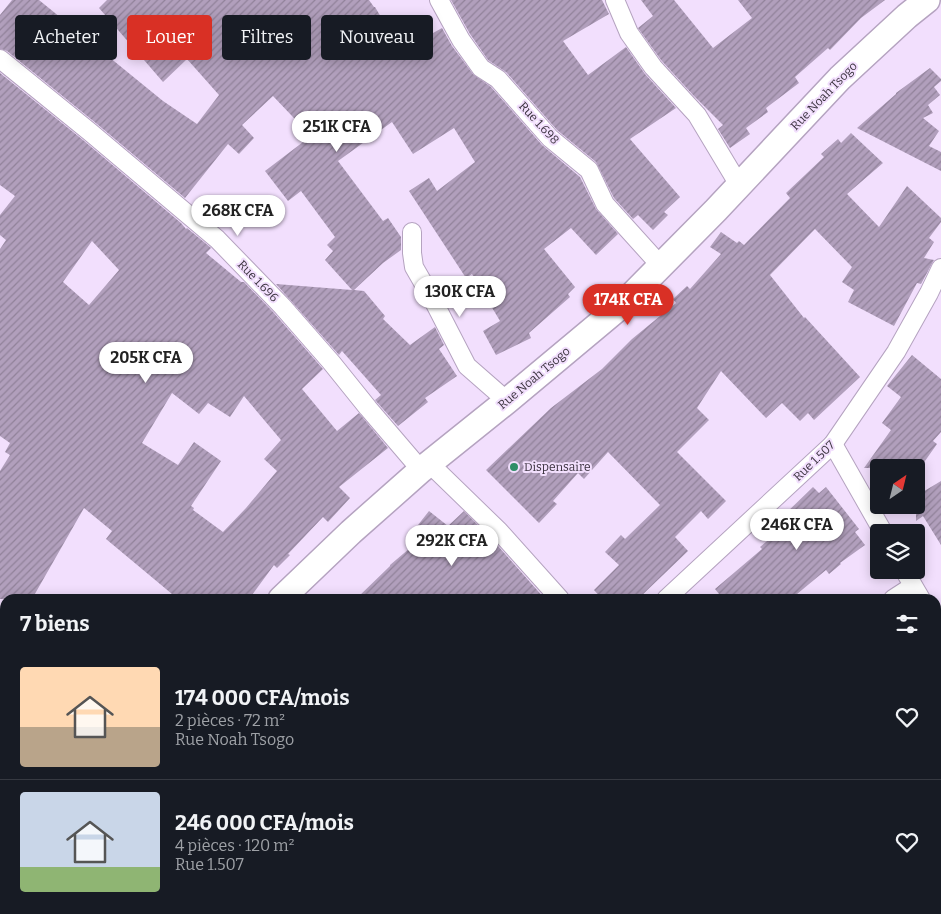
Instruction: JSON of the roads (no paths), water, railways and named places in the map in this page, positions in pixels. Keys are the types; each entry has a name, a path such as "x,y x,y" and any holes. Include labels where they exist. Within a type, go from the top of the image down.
{"main road":[{"name":"Rue Noah Tsogo","path":"286,594 351,532 426,467 507,402 622,305 840,78 927,0"}],"street":[{"name":"Rue 1.698","path":"439,0 461,40 482,68 498,79 550,138 589,170 605,204 661,266"},
{"path":"615,0 629,33 653,67 697,115 739,185"},
{"name":"Rue 1.696","path":"0,59 217,239 282,306 368,408 426,467 499,531 556,594"},
{"path":"412,232 414,267 467,366 507,402"},
{"name":"Rue 1.507","path":"671,594 833,444 896,352 929,294 941,268"},
{"path":"833,444 878,524"},
{"path":"909,579 917,592"}],"place":[{"name":"Dispensaire","path":"514,467"}]}
